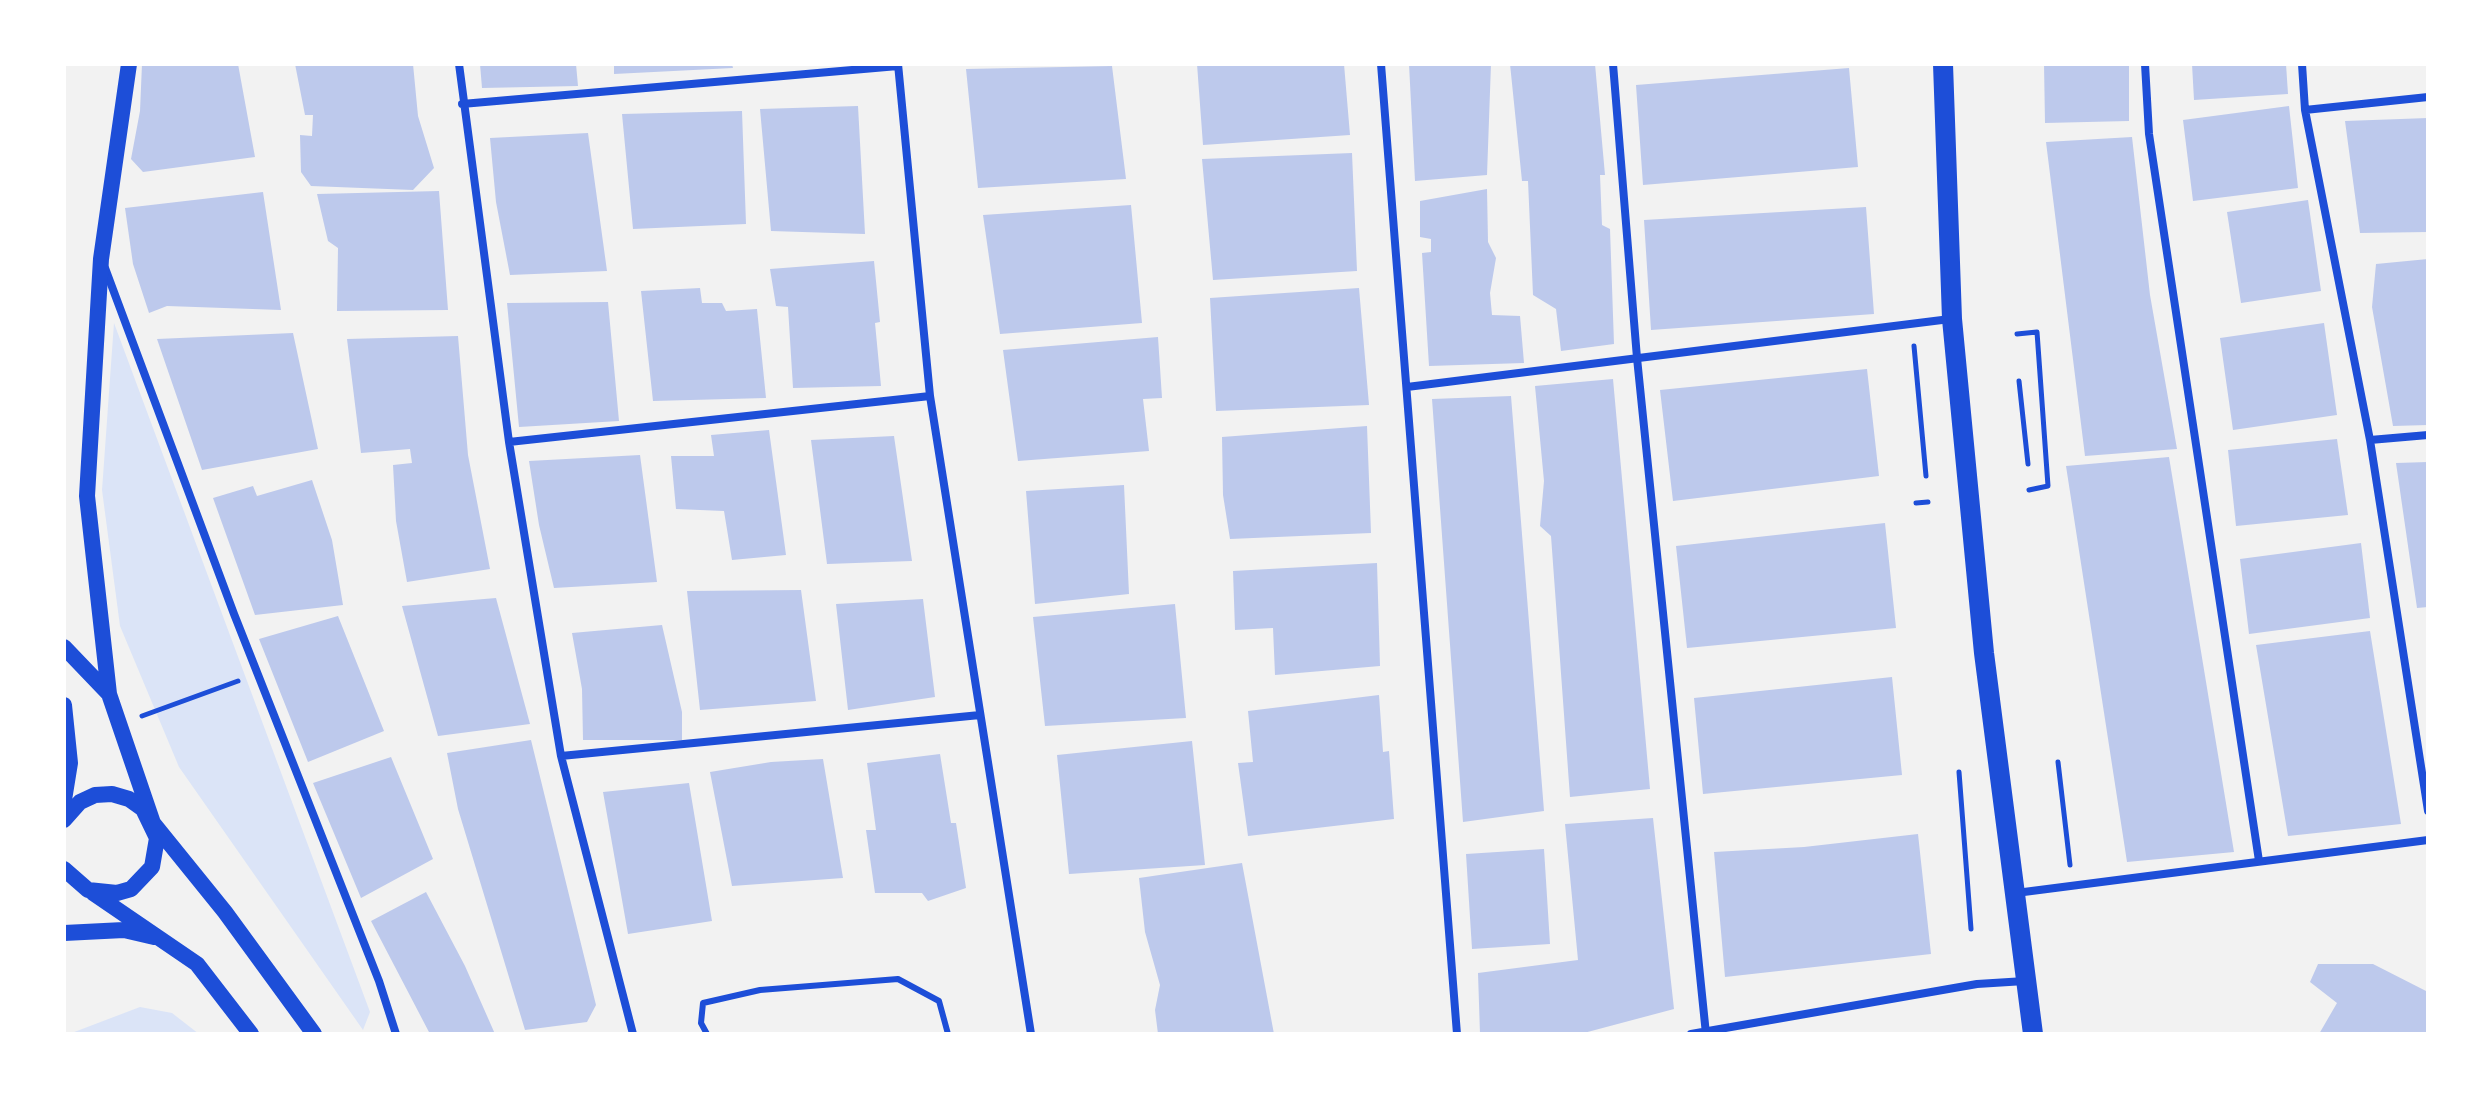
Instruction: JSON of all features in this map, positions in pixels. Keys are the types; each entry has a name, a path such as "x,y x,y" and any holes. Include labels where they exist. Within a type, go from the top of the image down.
{"main road":[{"path":"64,894 88,890 117,893 143,879 156,853 153,823 117,725 109,694 87,496 101,259 129,64"},
{"path":"1943,64 1952,319 1984,653 2033,1034"},
{"path":"64,647 109,694"},
{"path":"64,705 70,763 64,800"},
{"path":"64,820 80,802 95,795 112,794 136,804 225,912 314,1034"},
{"path":"64,869 88,890 165,939 197,964 251,1034"},
{"path":"64,933 124,930 165,939"}],"street":[{"path":"459,64 509,442 561,756 633,1034"},
{"path":"1381,64 1457,1034"},
{"path":"1613,64 1637,358 1706,1033"},
{"path":"2145,64 2149,134 2259,861"},
{"path":"2302,64 2305,110 2370,440 2428,811"},
{"path":"462,104 898,65 930,396 1031,1034"},
{"path":"2305,110 2428,97"},
{"path":"101,259 258,674 379,981 396,1034"},
{"path":"1407,387 1952,319"},
{"path":"509,442 930,396"},
{"path":"2370,440 2428,435"},
{"path":"561,756 980,715"},
{"path":"2016,893 2428,840"},
{"path":"1691,1034 1977,984 2026,981"}],"lane":[{"path":"707,1034 701,1023 703,1003 760,990 898,979 939,1001 948,1034"}],"path":[{"path":"2017,334 2037,332 2048,486 2029,490"},
{"path":"1914,337 1926,476"},
{"path":"2019,381 2028,464"},
{"path":"1916,503 1928,502"},
{"path":"117,725 258,674"},
{"path":"2058,762 2066,841"},
{"path":"1959,772 1971,929"}],"shaded area":[{"path":"114,323 370,1012 363,1030 179,767 120,626 102,490"},
{"path":"140,1007 172,1013 199,1034 69,1034"}],"building":[{"path":"142,64 238,64 255,157 143,172 131,159 140,111"},
{"path":"295,64 413,64 418,116 434,168 413,190 311,186 301,172 300,135 312,136 313,115 305,115"},
{"path":"480,64 576,64 578,86 482,88"},
{"path":"614,64 732,64 733,68 614,74"},
{"path":"1197,64 1344,64 1350,135 1203,145"},
{"path":"1409,64 1491,64 1487,175 1415,181"},
{"path":"1510,64 1595,64 1605,175 1600,175 1602,225 1610,229 1614,344 1561,351 1556,309 1533,295 1528,181 1522,181"},
{"path":"2044,64 2129,64 2129,121 2045,123"},
{"path":"2192,64 2286,64 2288,94 2194,100"},
{"path":"1112,66 1126,179 978,188 966,69"},
{"path":"1849,68 1858,167 1643,185 1636,85"},
{"path":"858,106 865,234 771,231 760,109"},
{"path":"2289,106 2298,188 2193,201 2183,120"},
{"path":"742,111 746,224 633,229 622,114"},
{"path":"2428,118 2428,232 2360,233 2345,121"},
{"path":"588,133 607,271 510,275 496,202 490,138"},
{"path":"2132,137 2150,295 2177,449 2085,456 2046,142"},
{"path":"1352,153 1357,271 1213,280 1202,159"},
{"path":"1487,189 1488,242 1496,258 1490,293 1492,315 1520,316 1524,363 1429,366 1422,253 1431,252 1431,239 1420,237 1420,201"},
{"path":"439,191 448,310 337,311 338,248 328,241 317,194"},
{"path":"263,192 281,310 167,306 149,313 133,264 125,208"},
{"path":"2308,200 2321,291 2241,303 2227,212"},
{"path":"1131,205 1142,323 1000,334 983,215"},
{"path":"1866,207 1874,314 1651,330 1644,220"},
{"path":"2428,259 2428,425 2393,426 2372,307 2376,264"},
{"path":"874,261 880,322 875,323 881,386 793,388 788,307 776,306 770,269"},
{"path":"700,288 702,303 722,303 726,311 757,309 766,398 653,401 641,291"},
{"path":"1359,288 1369,405 1216,411 1210,298"},
{"path":"608,302 619,421 519,427 507,303"},
{"path":"2324,323 2337,415 2233,430 2220,338"},
{"path":"293,333 318,449 202,470 157,339"},
{"path":"458,336 468,455 490,569 407,582 396,521 393,465 412,463 410,449 361,453 347,339"},
{"path":"1158,337 1162,398 1143,399 1149,451 1018,461 1003,350"},
{"path":"1867,369 1879,476 1673,501 1660,390"},
{"path":"1613,379 1650,789 1570,797 1551,536 1540,526 1544,481 1535,386"},
{"path":"1511,396 1544,811 1463,822 1432,399"},
{"path":"1367,426 1371,533 1230,539 1223,495 1222,437"},
{"path":"769,430 786,555 732,560 724,511 676,509 671,456 714,456 711,435"},
{"path":"894,436 912,561 827,564 811,440"},
{"path":"2337,439 2348,515 2236,526 2228,450"},
{"path":"640,455 657,582 554,588 539,525 529,461"},
{"path":"2169,457 2234,852 2127,862 2066,466"},
{"path":"2428,462 2428,607 2417,608 2396,463"},
{"path":"312,480 332,540 343,605 255,615 213,498 253,486 257,496"},
{"path":"1124,485 1129,594 1035,604 1026,491"},
{"path":"1885,523 1896,628 1687,648 1676,546"},
{"path":"2361,543 2370,618 2249,634 2240,559"},
{"path":"1377,563 1380,666 1275,675 1273,628 1235,630 1233,571"},
{"path":"801,590 816,701 700,710 687,591"},
{"path":"496,598 530,724 438,736 402,606"},
{"path":"923,599 935,697 848,710 836,604"},
{"path":"1175,604 1186,718 1045,726 1033,617"},
{"path":"338,616 384,731 308,762 259,639"},
{"path":"662,625 682,712 682,740 583,740 582,689 572,633"},
{"path":"2370,631 2401,824 2288,836 2256,645"},
{"path":"1892,677 1902,775 1703,794 1694,698"},
{"path":"1379,695 1383,752 1389,751 1394,819 1248,836 1238,763 1253,762 1248,711"},
{"path":"531,740 596,1005 587,1022 525,1030 458,809 447,753"},
{"path":"1192,741 1205,865 1069,874 1057,755"},
{"path":"940,754 951,823 956,823 966,888 928,901 922,893 875,893 866,830 876,830 867,763"},
{"path":"391,757 433,859 361,898 313,783"},
{"path":"823,759 843,878 732,886 710,772 771,762"},
{"path":"689,783 712,921 628,934 603,792"},
{"path":"1653,818 1674,1009 1580,1034 1480,1034 1478,973 1578,960 1565,824"},
{"path":"1918,834 1931,954 1725,977 1714,852 1804,847"},
{"path":"1544,849 1550,944 1472,949 1466,854"},
{"path":"1242,863 1274,1034 1158,1034 1155,1010 1160,985 1145,932 1139,878"},
{"path":"426,892 465,966 495,1034 430,1034 371,921"},
{"path":"2318,964 2373,964 2428,992 2428,1034 2319,1034 2337,1003 2310,982"}]}
